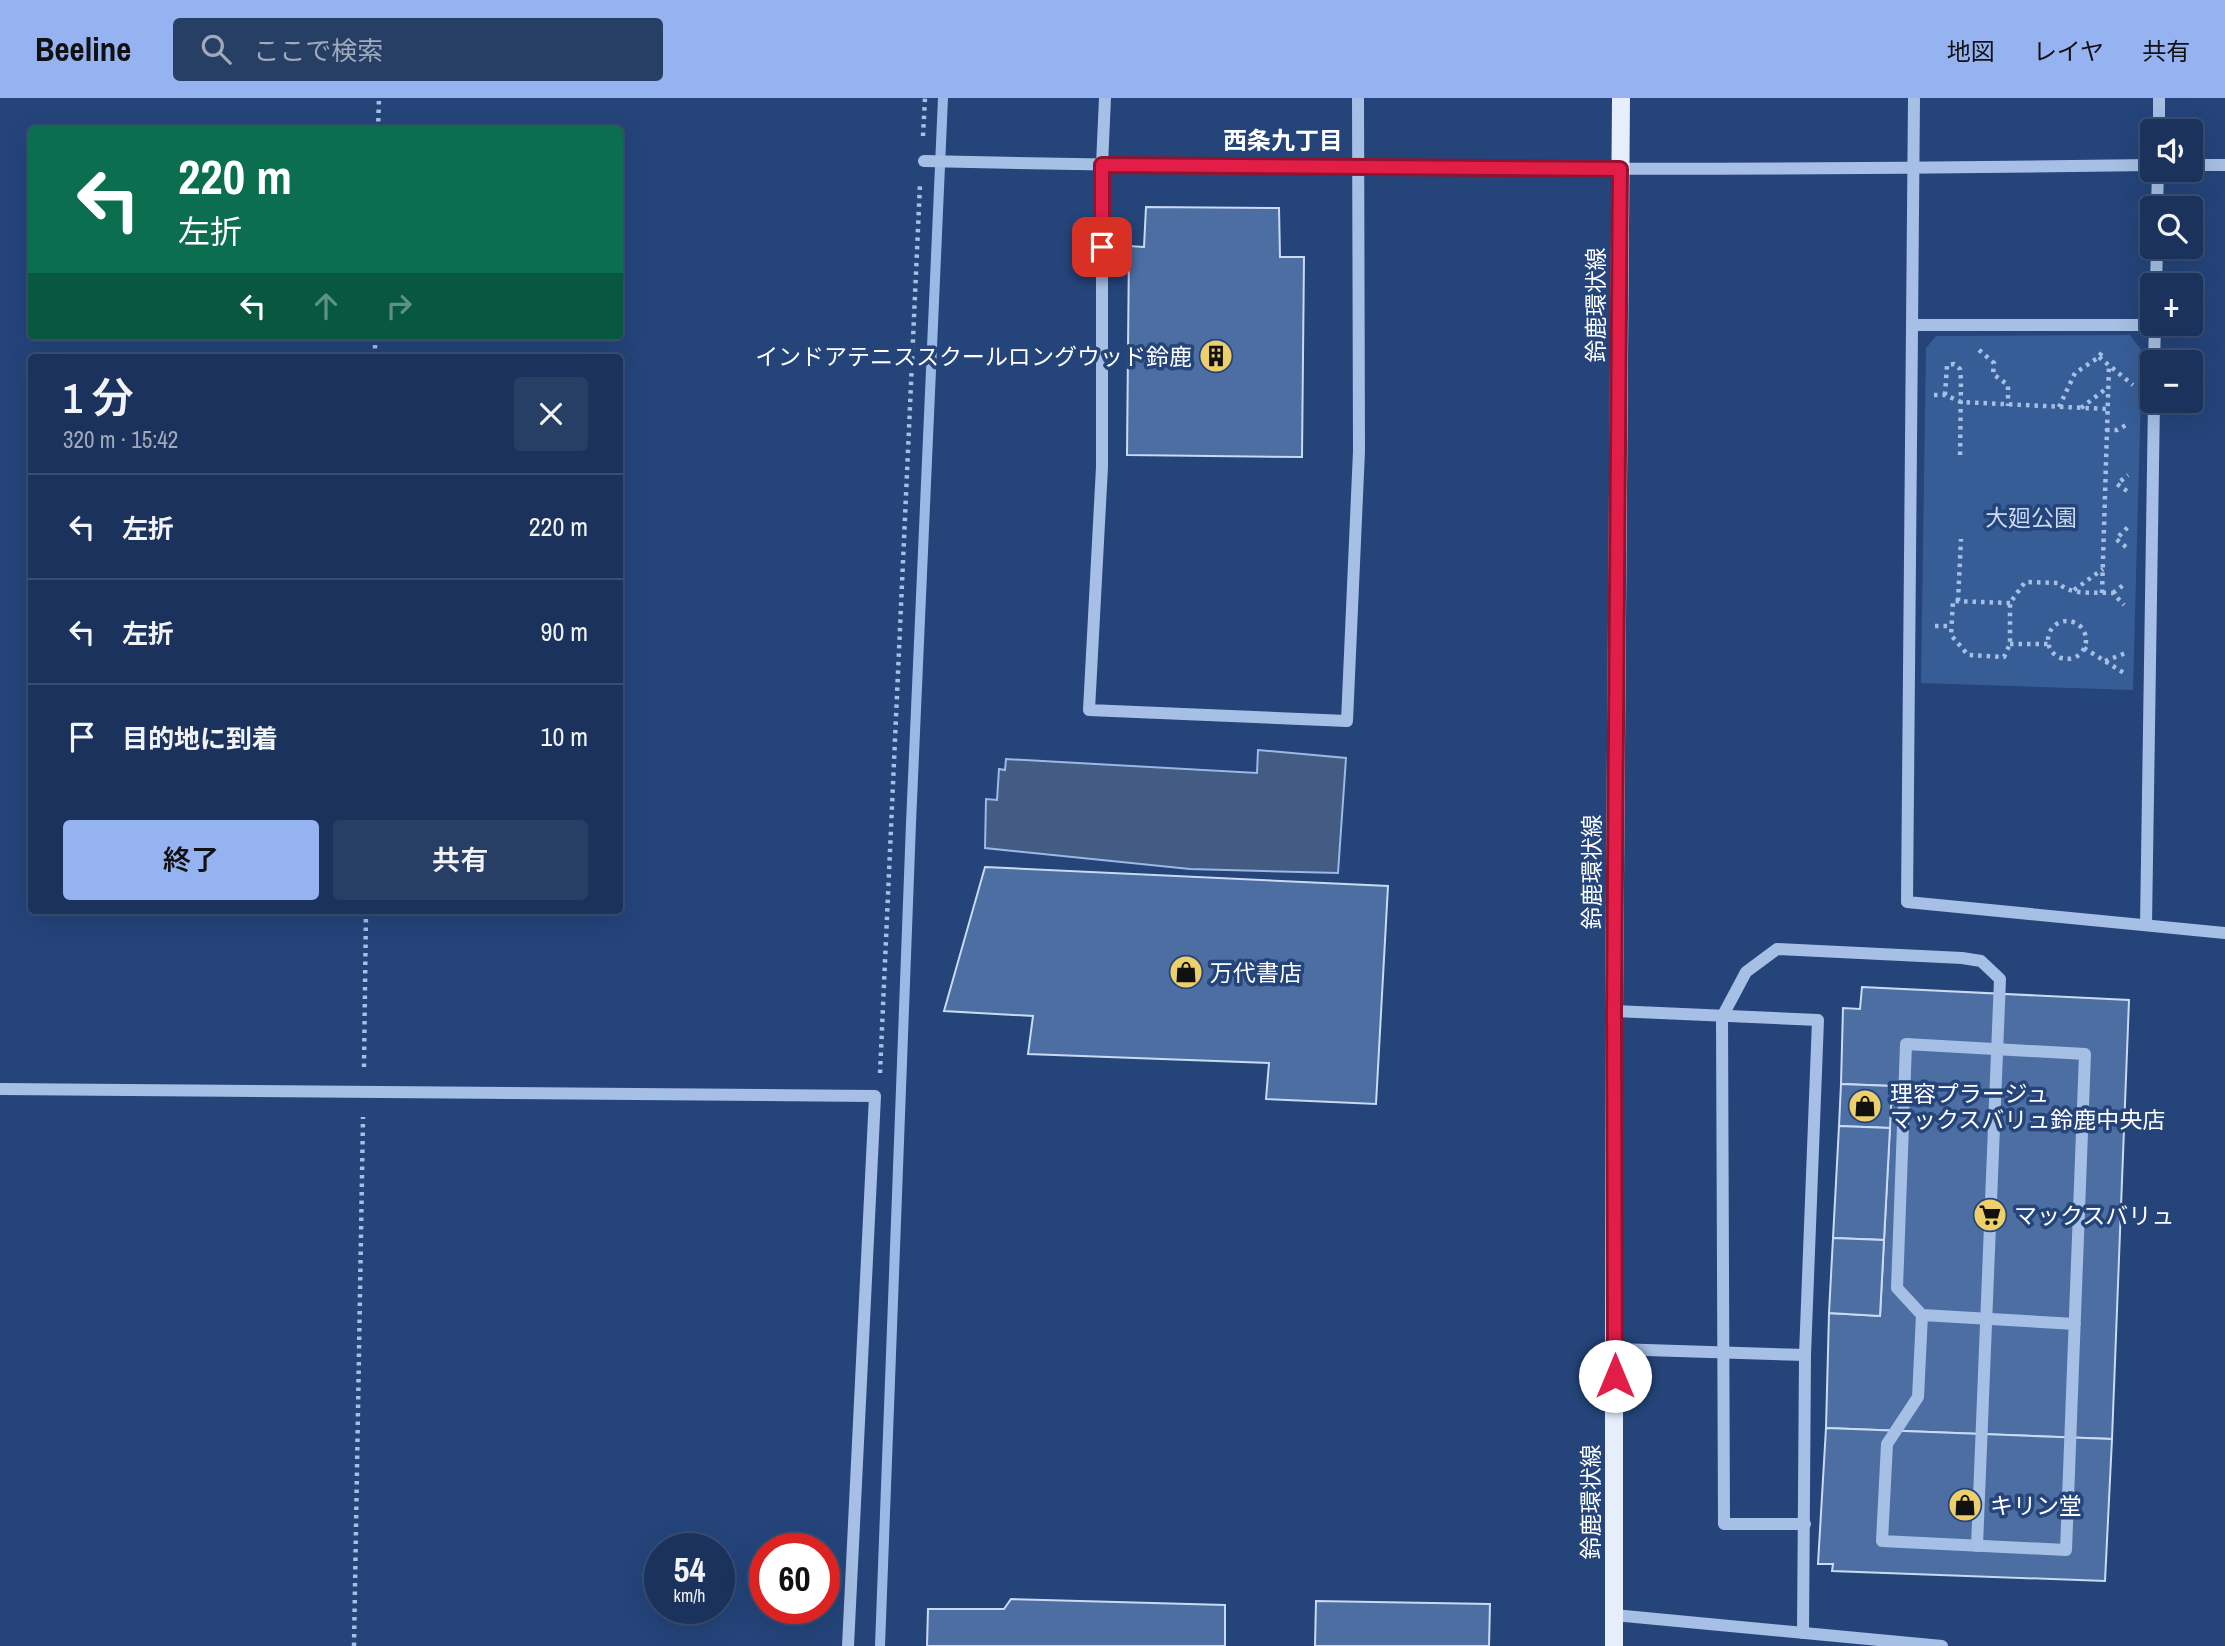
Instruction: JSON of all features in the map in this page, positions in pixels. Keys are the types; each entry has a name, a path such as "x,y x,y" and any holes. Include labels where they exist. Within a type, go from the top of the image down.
{"main road":[{"name":"鈴鹿環状線","path":"1614,1646 1614,1011 1621,98"}],"street":[{"path":"1105,98 1102,165 1102,467 1089,710 1347,721 1359,451 1358,98"},
{"path":"1914,98 1907,902 2225,933"},
{"path":"2159,119 2160,98"},
{"path":"923,161 1620,169 1914,169 2140,165"},
{"path":"2203,165 2225,165"},
{"path":"1912,325 2140,324"},
{"path":"2146,925 2154,413"},
{"path":"1805,1524 1724,1524 1722,1017 1745,972 1777,949 1962,958 1981,961 2000,979 1977,1546"},
{"path":"1614,1011 1818,1020 1805,1355 1803,1633"},
{"path":"1906,1044 1996,1050 2085,1054 2066,1550 1882,1541 1887,1444 1918,1398 1922,1315 1897,1287 1906,1044"},
{"path":"0,1088 875,1096 848,1646"},
{"path":"1922,1315 2075,1324"},
{"path":"1615,1349 1805,1355"},
{"path":"1614,1615 1942,1646"}],"path":[{"path":"378,126 379,98"},
{"path":"875,1096 880,1082 925,98"},
{"path":"1977,348 1994,363 1993,374 2008,385 2008,405"},
{"path":"2059,407 2075,373 2099,357 2104,348"},
{"path":"2099,357 2133,385"},
{"path":"1945,395 1947,365 1954,364 1960,369 1960,460"},
{"path":"2102,593 2109,365"},
{"path":"2133,374 2133,397"},
{"path":"2081,408 2108,387"},
{"path":"1929,394 1945,395 1961,402 2107,409"},
{"path":"2106,430 2117,430 2132,421 2132,431"},
{"path":"2117,430 2124,435"},
{"path":"2132,472 2132,494"},
{"path":"2105,483 2118,484"},
{"path":"2104,538 2116,539 2131,551 2131,524 2116,539"},
{"path":"1958,601 1961,539"},
{"path":"2074,591 2103,569"},
{"path":"2010,603 1953,601 1951,635 1968,655 2004,657 2010,644 2010,603 2025,582 2059,583 2063,588 2074,591 2113,593 2130,580 2130,590"},
{"path":"2113,593 2129,610 2130,600"},
{"path":"2058,622 2076,623 2084,632 2084,648 2073,659 2060,658 2050,650 2049,631 2058,622"},
{"path":"1927,626 1951,626"},
{"path":"2084,648 2129,676 2129,642"},
{"path":"2010,644 2048,644"},
{"path":"2104,661 2129,652"},
{"path":"354,1646 366,914"}],"green space":[{"name":"大廻公園","path":"2130,335 2141,350 2133,690 1921,683 1926,348 1936,336"}],"shaded area":[{"path":"1258,750 1346,758 1338,873 1190,869 985,848 986,799 997,800 999,769 1005,770 1006,759 1257,773"}],"building":[{"name":"インドアテニススクールロングウッド鈴鹿","path":"1146,207 1279,208 1280,257 1304,257 1302,457 1127,455 1129,246 1144,247"},
{"path":"985,867 1388,886 1376,1104 1266,1099 1269,1063 1028,1054 1033,1016 944,1011"},
{"path":"1862,987 2129,1000 2112,1439 1826,1428 1829,1313 1880,1316 1892,1086 1841,1084 1843,1008 1860,1009"},
{"path":"1841,1084 1892,1086 1890,1128 1839,1126"},
{"path":"1839,1126 1890,1128 1884,1240 1833,1238"},
{"path":"1833,1238 1884,1240 1880,1316 1829,1313"},
{"path":"1826,1428 2112,1439 2105,1581 1832,1571 1833,1564 1818,1564"},
{"path":"1011,1599 1225,1605 1225,1646 927,1646 928,1609 1004,1609"},
{"path":"1316,1601 1490,1604 1489,1646 1315,1646"}],"waterway":[{"path":"880,1646 911,823 943,98"}],"place":[{"name":"インドアテニススクールロングウッド鈴鹿","path":"1216,356"},
{"name":"万代書店","path":"1186,972"},
{"name":"理容プラージュ マックスバリュ鈴鹿中央店","path":"1865,1106"},
{"name":"マックスバリュ","path":"1990,1215"},
{"name":"キリン堂","path":"1965,1505"}],"district":[{"name":"西条九丁目","path":"1283,140"}],"route":[{"path":"1102,247 1102,165 1620,169 1614,1011 1615,1376"}]}
